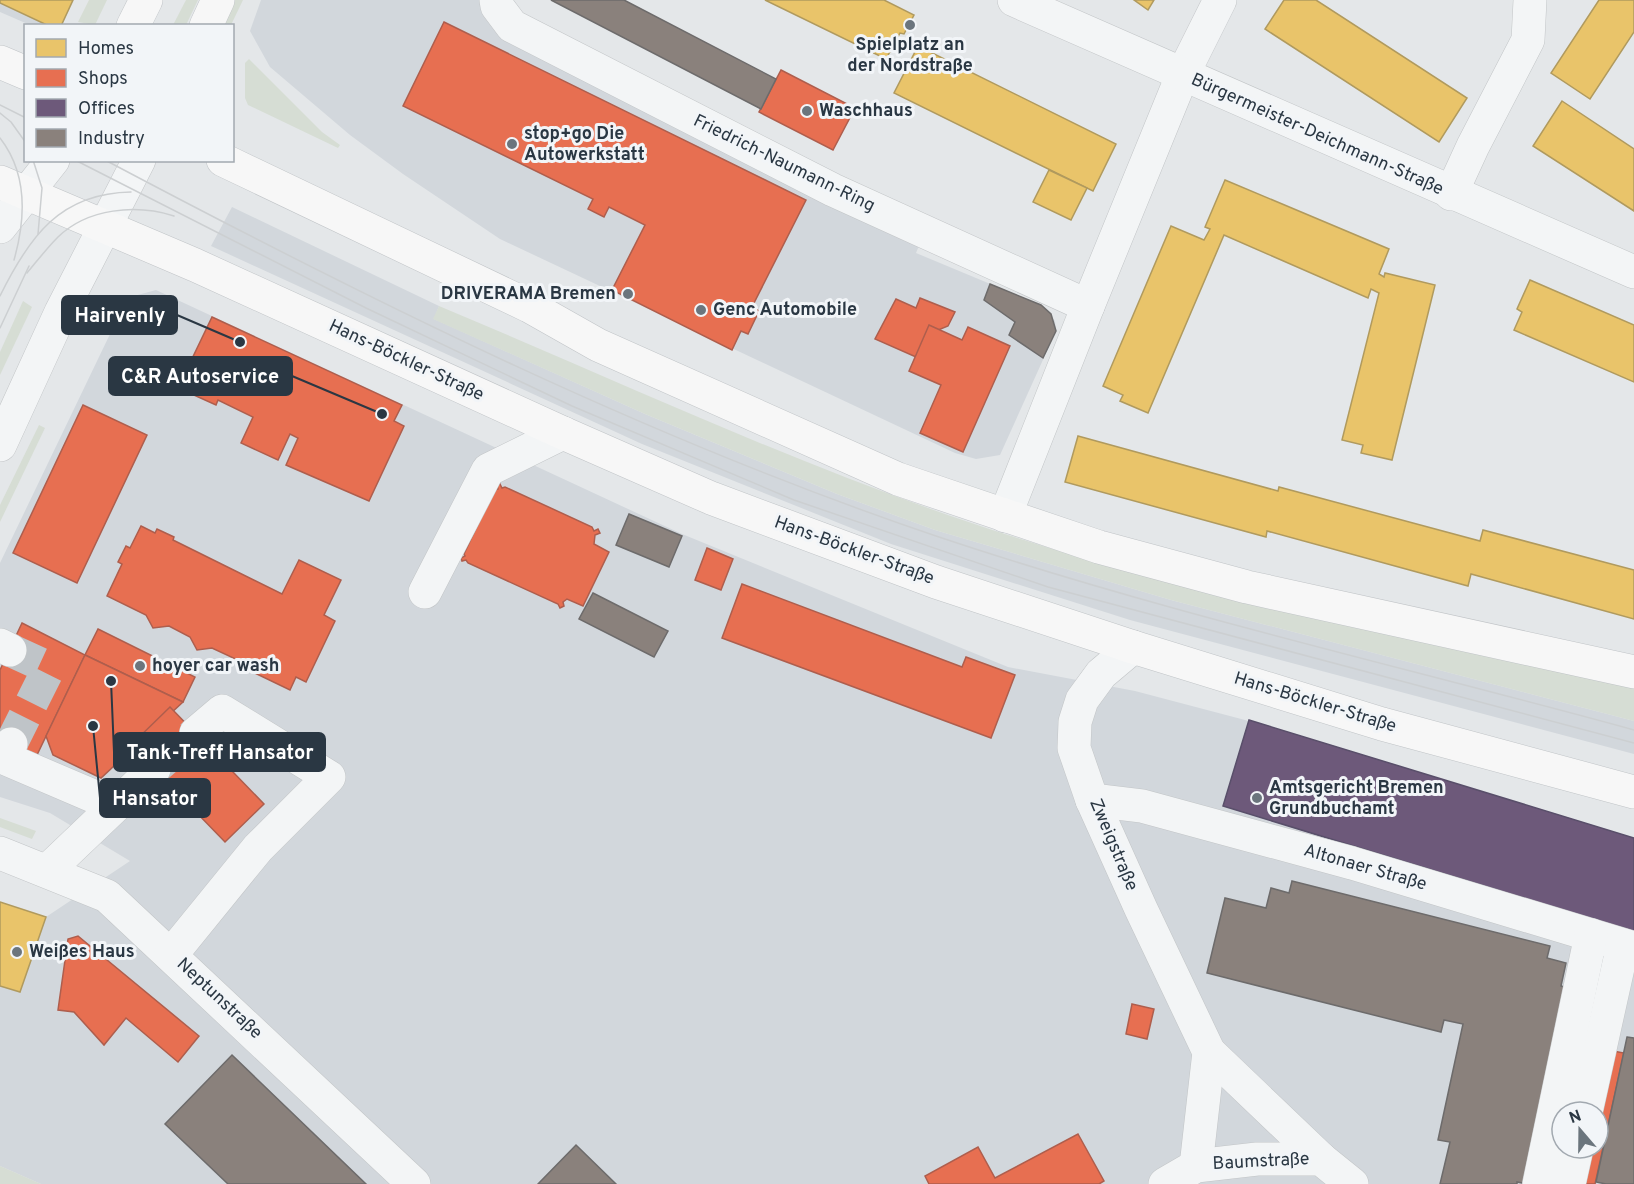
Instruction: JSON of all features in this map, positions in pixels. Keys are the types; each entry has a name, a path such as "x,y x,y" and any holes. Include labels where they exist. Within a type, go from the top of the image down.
{"main road":[{"path":"134,24 146,0"},
{"path":"207,24 218,0"},
{"path":"0,62 24,72"},
{"path":"227,162 529,306 608,350 898,479 1125,555 1247,587 1634,672"},
{"name":"Hans-Böckler-Straße","path":"14,188 195,265 563,433 733,506 936,582 1133,647 1382,724 1634,792"}],"street":[{"name":"Friedrich-Naumann-Ring","path":"496,0 497,6 512,26 833,190 1088,306"},
{"name":"Bürgermeister-Deichmann-Straße","path":"1014,0 1182,76 1634,272"},
{"name":"Bürgermeister-Deichmann-Straße","path":"1182,76 1220,0"},
{"name":"Bürgermeister-Deichmann-Straße","path":"1451,194 1528,40 1530,0"},
{"path":"1005,516 1182,76"},
{"path":"0,228 14,188 50,162"},
{"path":"0,445 61,312 139,162"},
{"path":"425,592 488,470 563,433"},
{"name":"Zweigstraße","path":"1133,647 1101,674 1082,700 1075,722 1074,748 1092,800 1209,1052 1321,1159"},
{"path":"171,955 258,848 329,777 222,711 196,733"},
{"path":"11,744 4,758 114,805"},
{"path":"48,870 154,768"},
{"name":"Altonaer Straße","path":"1092,800 1142,806 1319,854 1629,947"},
{"name":"Neptunstraße","path":"0,853 48,870 107,896 414,1184"},
{"path":"1539,1184 1591,935"},
{"path":"1589,1100 1629,947"},
{"path":"1196,1166 1209,1052"},
{"name":"Baumstraße","path":"1165,1184 1196,1166 1257,1159 1321,1159 1352,1184"},
{"path":"1569,1184 1575,1160"}],"shaded area":[{"path":"0,0 74,0 62,24 28,24 0,12"},
{"path":"89,0 107,0 95,24 78,22"},
{"path":"186,0 198,0 186,24 174,24"},
{"path":"234,0 243,0 231,24 223,24"},
{"path":"261,0 501,0 511,26 927,226 916,253 1041,305 1055,321 1056,331 1000,455 976,459 955,453 500,239 403,174 350,135 270,67 250,31"},
{"path":"249,59 322,132 340,145 338,148 248,105 245,98 245,63"},
{"path":"232,207 439,306 434,319 645,414 837,494 935,530 1171,600 1634,721 1634,754 1130,620 891,544 642,444 211,246"},
{"path":"156,290 682,534 1008,667 1135,691 1245,720 1634,839 1634,1184 41,1184 0,1166 0,902 46,917 130,861 50,813 0,797 0,563 123,307 134,296"},
{"path":"23,301 32,307 0,375 0,352"},
{"path":"439,306 792,456 935,511 1008,535 1085,559 1319,619 1634,687 1634,721 1171,600 935,530 837,494 645,414 433,319"},
{"path":"39,425 45,428 0,522 0,505"},
{"path":"0,818 36,831 32,839 0,827"},
{"path":"0,1166 41,1184 0,1184"}],"building: Homes":[{"path":"0,0 73,0 62,24 45,24 0,3"},
{"path":"765,0 884,0 914,15 904,34 900,33 886,59"},
{"path":"1134,0 1154,0 1148,10"},
{"path":"1284,0 1316,0 1467,98 1439,142 1265,29"},
{"path":"1599,0 1634,0 1634,32 1590,99 1551,73"},
{"path":"918,46 1116,144 1093,191 894,93"},
{"path":"1562,101 1634,149 1634,211 1533,146"},
{"path":"1049,170 1087,188 1071,220 1033,202"},
{"path":"1225,180 1389,249 1379,274 1384,277 1385,273 1435,285 1392,460 1361,453 1363,445 1342,440 1379,293 1371,289 1368,298 1224,235 1148,413 1120,401 1123,395 1103,386 1171,226 1204,240 1210,229 1205,227"},
{"path":"1530,280 1634,325 1634,382 1514,330 1522,312 1517,309"},
{"path":"1078,436 1278,491 1279,487 1480,541 1483,530 1634,570 1634,619 1471,574 1468,586 1267,531 1266,537 1065,482"},
{"name":"Weißes Haus","path":"0,902 46,917 20,992 0,986"}],"building: Shops":[{"path":"444,22 806,200 752,307 759,311 748,334 741,331 732,350 612,290 645,225 609,207 604,217 588,209 593,199 403,106"},
{"name":"Waschhaus","path":"781,70 855,108 833,150 759,112"},
{"path":"920,298 955,312 948,326 926,335 916,357 875,339 896,299 916,308"},
{"path":"212,317 402,405 394,421 404,426 369,501 286,465 298,438 290,434 278,460 241,443 253,417 218,400 216,405 178,388"},
{"path":"929,325 962,340 968,327 1010,346 963,452 920,433 941,385 909,371"},
{"path":"83,405 147,435 77,583 13,553"},
{"path":"500,484 502,488 505,487 592,527 594,531 598,529 600,533 595,535 594,544 609,552 583,606 567,599 563,602 564,606 560,608 558,604 468,563 466,560 462,561 461,558 465,556 494,490 498,489 497,485"},
{"path":"141,526 155,533 157,529 174,537 173,540 282,594 299,560 341,580 324,615 335,621 306,682 296,677 290,690 238,665 240,661 212,648 197,650 190,637 169,626 153,628 146,615 107,596 122,564 118,562 126,546 130,548"},
{"path":"707,548 733,559 721,590 695,580"},
{"path":"742,584 962,667 966,657 1015,675 991,738 722,638"},
{"path":"22,623 85,655 36,757 0,739 0,670"},
{"name":"hoyer car wash","path":"98,629 195,677 183,702 85,655"},
{"path":"85,655 183,702 101,778 53,755 46,736"},
{"path":"170,707 264,804 225,842 131,745"},
{"path":"78,936 199,1036 178,1062 126,1018 104,1045 74,1012 58,1010 68,939"},
{"path":"1132,1004 1154,1009 1147,1039 1126,1034"},
{"path":"1613,1051 1624,1053 1610,1116 1610,1100 1602,1100"},
{"path":"1078,1134 1104,1181 1099,1184 929,1184 925,1176 978,1147 995,1178"},
{"path":"1589,1160 1600,1160 1595,1184 1584,1184"}],"building: Offices":[{"path":"1249,720 1634,838 1634,932 1223,806"}],"building: Industry":[{"path":"551,0 624,0 776,79 761,109"},
{"path":"990,284 1041,305 1051,314 1056,331 1043,358 1009,335 1015,322 984,300"},
{"path":"629,514 682,536 669,567 616,545"},
{"path":"593,593 668,631 654,657 579,619"},
{"path":"1292,881 1550,946 1547,958 1566,963 1561,986 1571,989 1527,1184 1517,1182 1517,1184 1440,1184 1450,1142 1438,1140 1463,1024 1444,1020 1441,1032 1207,973 1225,898 1266,908 1271,888 1289,893"},
{"path":"1627,1037 1634,1038 1634,1184 1596,1182 1601,1160 1610,1160 1610,1117"},
{"path":"232,1055 366,1184 228,1184 165,1124"},
{"path":"576,1145 616,1184 538,1184"}],"tunnel":[{"path":"10,650 49,668 11,744"},
{"path":"154,769 196,733"}],"tram line":[{"path":"0,105 24,117"},
{"path":"0,113 11,122 24,140"},
{"path":"0,138 16,166 22,197 21,228 14,260"},
{"path":"34,162 42,188 38,234"},
{"path":"79,162 366,308 572,406 794,500 1048,587 1634,743"},
{"path":"109,162 308,265 513,365 618,412 829,498 936,536 1109,590 1634,730"},
{"path":"0,296 35,237 50,222 85,200 106,194 131,192"},
{"path":"27,273 58,237 70,227 98,214 144,210 174,216"},
{"path":"0,328 29,266"}],"place":[{"name":"Spielplatz an der Nordstraße","path":"910,25"},
{"name":"Waschhaus","path":"807,111"},
{"name":"stop+go Die Autowerkstatt","path":"512,144"},
{"name":"DRIVERAMA Bremen","path":"628,294"},
{"name":"Genc Automobile","path":"701,310"},
{"name":"Hairvenly","path":"240,342"},
{"name":"C&R Autoservice","path":"382,414"},
{"name":"hoyer car wash","path":"140,666"},
{"name":"Tank-Treff Hansator","path":"111,681"},
{"name":"Hansator","path":"93,726"},
{"name":"Amtsgericht Bremen Grundbuchamt","path":"1257,798"},
{"name":"Weißes Haus","path":"17,952"}]}
